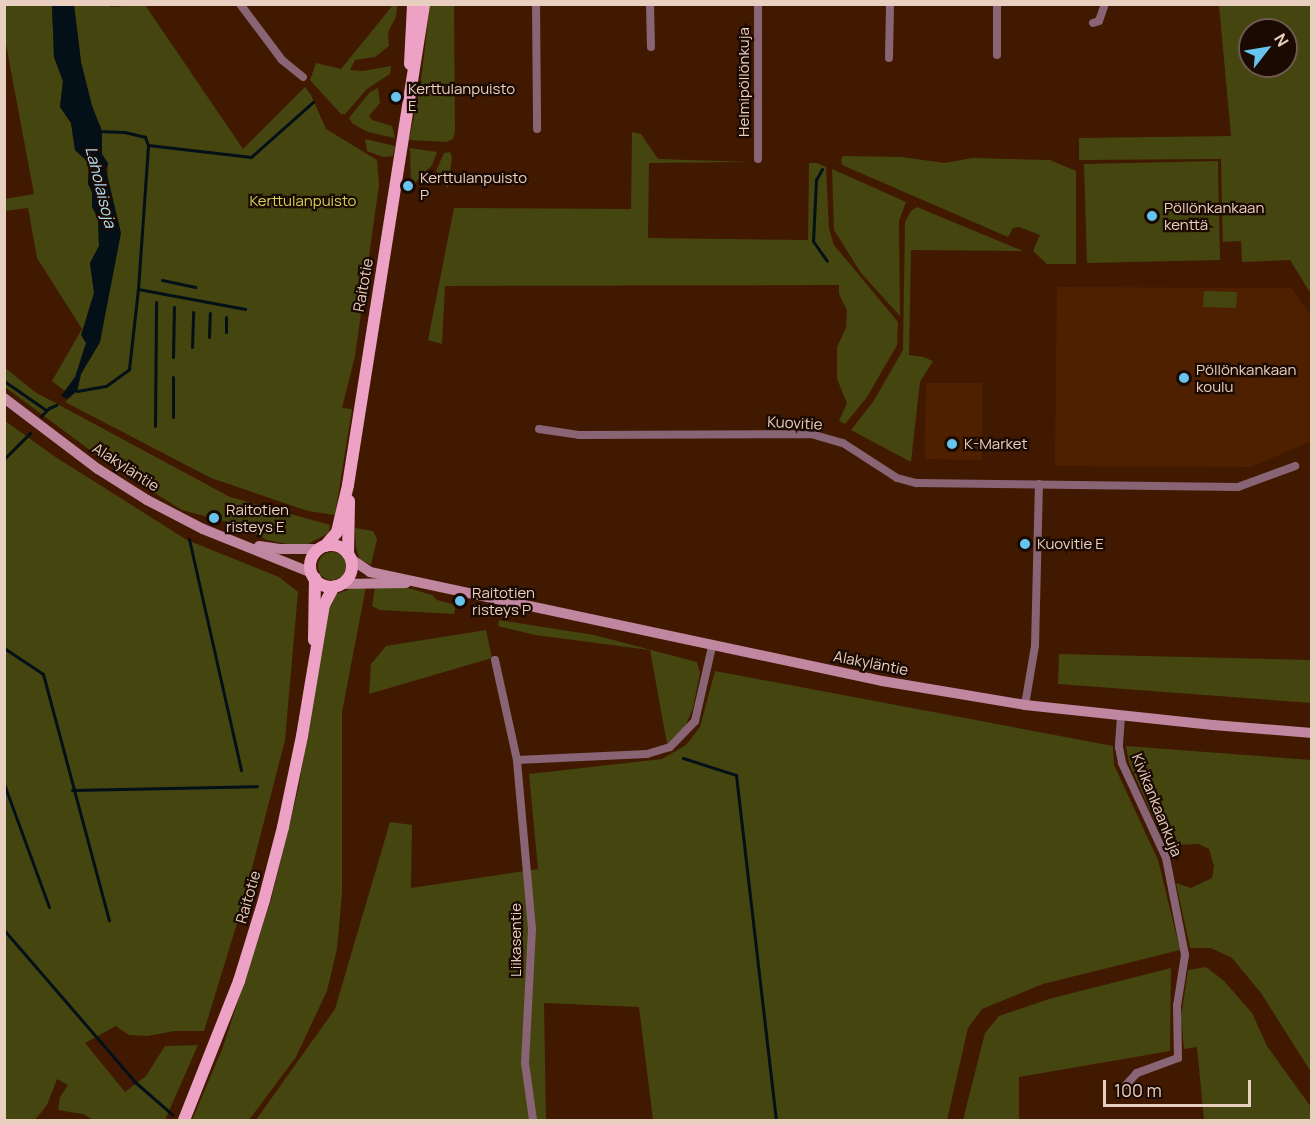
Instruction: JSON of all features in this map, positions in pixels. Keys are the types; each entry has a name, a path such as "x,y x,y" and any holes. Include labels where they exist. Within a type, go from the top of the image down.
{"main road":[{"name":"Raitotie","path":"322,548 337,532 348,485 410,89 413,4"},
{"name":"Raitotie","path":"410,89 417,65 424,4"},
{"name":"Alakyläntie","path":"4,398 115,481 179,518 313,576"},
{"name":"Raitotie","path":"348,485 350,556"},
{"name":"Alakyläntie","path":"242,544 280,549 322,548"},
{"path":"338,546 350,556 350,573 337,585 320,583 313,576 311,560 322,548 338,546"},
{"name":"Alakyläntie","path":"350,556 370,572 712,647 882,681 1025,705 1311,733"},
{"name":"Raitotie","path":"313,576 313,673"},
{"name":"Alakyläntie","path":"337,585 369,582 430,584"},
{"name":"Raitotie","path":"184,1120 239,981 264,900 283,827 324,605 337,585"}],"street":[{"path":"240,4 282,60 303,77"},
{"path":"536,4 537,129"},
{"path":"650,4 651,47"},
{"name":"Helmipöllönkuja","path":"758,4 758,159"},
{"path":"890,4 890,58"},
{"path":"997,4 997,55"},
{"path":"1093,23 1099,21 1105,4"},
{"name":"Kuovitie","path":"539,429 579,435 811,434 843,443 897,478 916,483 1238,487 1295,466"},
{"path":"1025,705 1035,646 1039,484"},
{"path":"517,760 647,754 670,747 680,739 694,721 712,647"},
{"name":"Liikasentie","path":"495,660 517,760 532,929 525,1063 533,1120"},
{"name":"Kivikankaankuja","path":"1121,716 1119,747 1122,762 1166,858 1185,955 1177,1006 1178,1058 1137,1073 1126,1086"}],"shaded area":[{"name":"Pöllönkankaan koulu","path":"1057,287 1291,288 1311,315 1311,441 1251,467 1055,466"},
{"path":"926,383 982,383 982,460 925,459"}],"green space":[{"path":"6,5 52,5 54,57 63,81 60,107 71,123 75,150 89,163 88,184 92,192 92,207 98,218 99,246 90,263 94,293 87,316 86,343 76,377 66,392 52,381 82,329 37,258 28,208 5,211 5,199 34,194 5,39"},
{"name":"Kerttulanpuisto","path":"74,5 110,5 110,7 145,5 243,149 305,87 326,129 377,160 379,185 355,356 342,408 352,409 335,515 308,511 211,478 65,402 77,391 81,374 100,342 108,163 101,154 102,131 92,106 81,62"},
{"path":"393,5 397,5 396,17 388,32 389,46 375,57 355,60 350,70 363,71 391,66 390,74 367,89 345,114 341,114 310,80 316,63 341,69"},
{"path":"430,5 454,5 455,131 453,139 447,142 409,140 420,88"},
{"path":"1219,5 1311,5 1311,294 1290,260 1242,262 1241,241 1223,242 1222,212 1240,211 1222,210 1221,159 1079,160 1079,138 1231,136"},
{"path":"378,88 380,103 369,116 372,120 392,126 395,138 368,132 353,124 349,118 370,92"},
{"path":"632,132 641,134 658,159 751,162 649,163 648,238 808,240 809,163 817,163 826,167 829,229 834,245 898,322 897,345 867,397 845,424 839,421 847,403 837,379 837,347 846,328 847,310 839,294 839,285 445,286 442,344 428,340 454,208 631,209"},
{"path":"365,139 395,146 393,156 383,157 367,151"},
{"path":"410,148 437,152 432,165 411,188"},
{"path":"450,152 452,157 448,188 436,171 444,153"},
{"path":"843,156 901,157 945,163 972,158 1050,160 1076,171 1076,264 1047,264 1033,251 1040,235 1019,227 1013,228 1008,237 842,165"},
{"name":"Pöllönkankaan kenttä","path":"1218,161 1220,260 1087,263 1084,164"},
{"path":"832,169 906,202 899,221 900,316 861,273 834,230"},
{"path":"917,207 1023,251 911,250 909,355 933,361 920,382 911,462 851,430 873,402 903,350 905,222 911,211"},
{"path":"1204,291 1237,292 1236,308 1203,307"},
{"path":"4,367 35,392 230,497 330,525 329,533 302,547 267,540 238,525 182,510 114,468 5,387"},
{"path":"4,420 54,456 187,540 279,577 298,592 285,740 242,907 204,1031 174,1031 148,1036 129,1035 116,1026 85,1043 125,1092 146,1076 165,1046 198,1045 165,1120 93,1120 83,1114 58,1110 60,1097 68,1085 57,1079 47,1105 35,1120 5,1120"},
{"path":"355,528 373,531 377,539 371,565 360,559 356,548"},
{"path":"332,552 342,556 346,566 342,576 332,580 322,576 318,566 322,556"},
{"path":"366,587 342,712 342,894 337,949 327,991 296,1057 249,1120 192,1120 223,1047 271,900 299,786 326,615 334,595 350,589"},
{"path":"375,587 408,588 432,595 437,600 456,605 454,614 380,610 372,606"},
{"path":"499,620 594,635 697,662 700,673 693,708 685,727 667,744 650,650 535,635 498,626"},
{"path":"486,630 492,658 369,694 371,664 386,646"},
{"path":"1059,654 1311,660 1311,703 1058,684"},
{"path":"715,671 1113,746 1114,765 1158,860 1180,950 1043,984 982,1009 968,1028 947,1120 653,1120 639,1007 544,1003 546,1120 256,1120 335,1009 390,822 412,825 411,888 538,869 529,774 662,759 686,745 700,727"},
{"path":"1126,746 1311,760 1311,1072 1261,993 1232,958 1211,948 1190,948 1176,883 1191,888 1212,878 1214,866 1209,849 1199,844 1175,845 1169,853 1129,763"},
{"path":"1206,967 1224,981 1252,1013 1267,1046 1311,1107 1311,1120 1204,1120 1197,1047 1184,1049 1181,1017 1188,970"},
{"path":"1171,968 1170,1051 1019,1077 1019,1120 963,1120 985,1033 999,1016 1049,999"}],"water":[{"name":"Laholaisoja","path":"52,5 74,5 81,62 92,106 102,131 102,154 108,163 106,170 121,233 100,342 81,374 77,391 67,399 61,396 75,377 86,343 81,335 94,293 90,263 99,246 98,218 92,207 92,192 88,184 89,163 75,150 71,123 60,107 63,81 54,57"}],"waterway":[{"path":"148,145 251,157 313,102"},
{"path":"77,391 106,386 129,369 138,289 148,145 145,137 125,132 102,131"},
{"path":"822,169 816,180 813,241 827,261"},
{"path":"162,280 195,287"},
{"path":"138,289 245,309"},
{"path":"155,426 156,302"},
{"path":"173,357 174,307"},
{"path":"192,347 193,312"},
{"path":"209,337 210,313"},
{"path":"226,317 226,332"},
{"path":"173,377 173,417"},
{"path":"4,381 46,410"},
{"path":"41,416 56,405"},
{"path":"4,459 30,433"},
{"path":"189,539 241,770"},
{"path":"4,648 43,674 109,920"},
{"path":"683,758 736,775 776,1120"},
{"path":"4,784 49,907"},
{"path":"72,790 257,786"},
{"path":"4,930 135,1082 173,1115"}],"place":[{"name":"Kerttulanpuisto E","path":"396,97"},
{"name":"Kerttulanpuisto P","path":"408,186"},
{"name":"Pöllönkankaan kenttä","path":"1152,216"},
{"name":"Pöllönkankaan koulu","path":"1184,378"},
{"name":"K-Market","path":"952,444"},
{"name":"Raitotien risteys E","path":"214,518"},
{"name":"Kuovitie E","path":"1025,544"},
{"name":"Raitotien risteys P","path":"460,601"}]}
